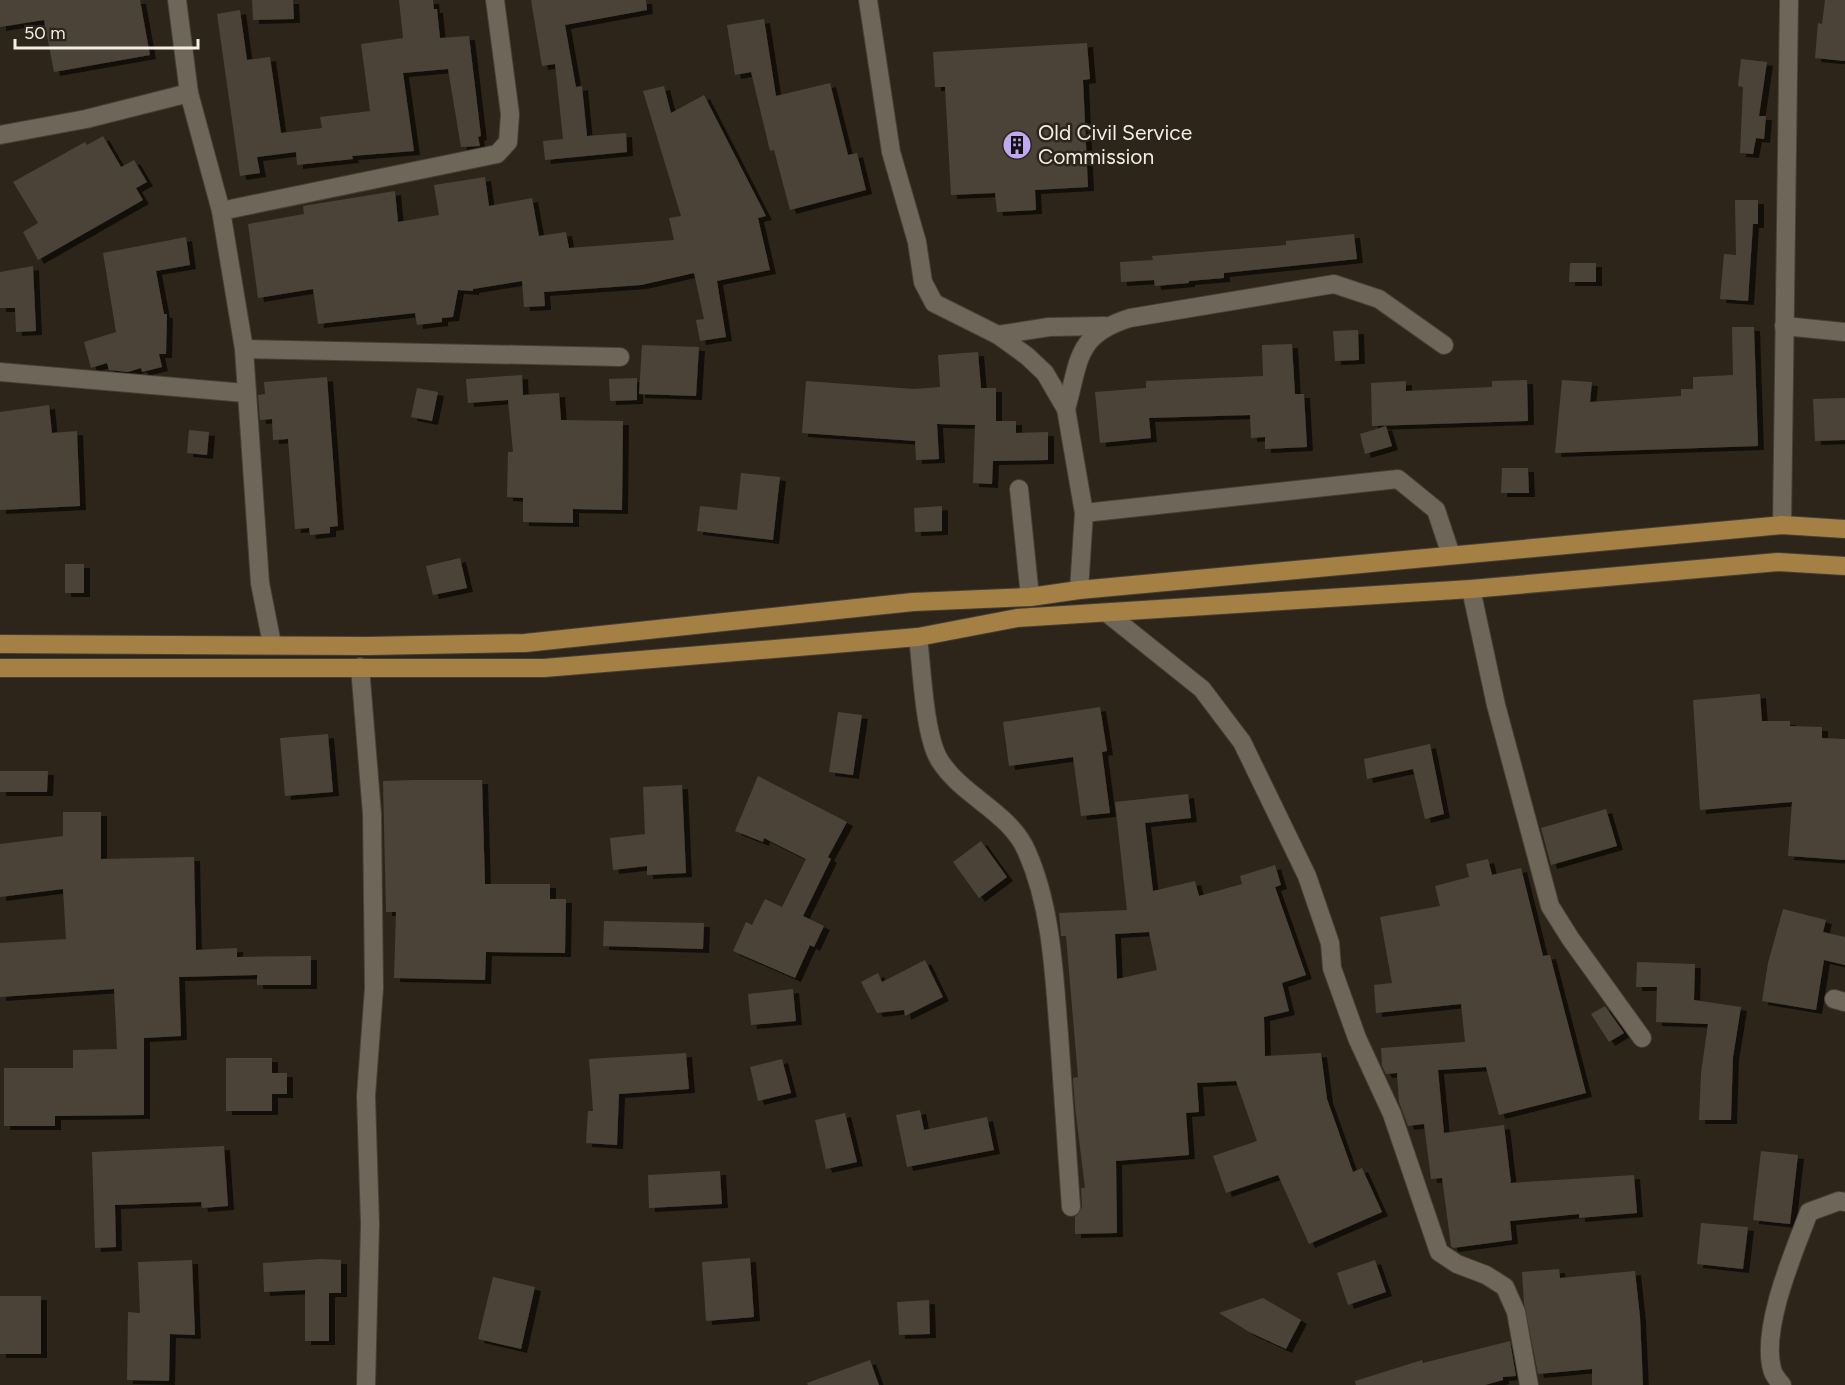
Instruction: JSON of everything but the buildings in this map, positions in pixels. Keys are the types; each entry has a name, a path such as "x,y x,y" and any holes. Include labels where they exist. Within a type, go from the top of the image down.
{"main road":[{"path":"0,644 368,646 525,643 913,602 1030,597 1078,590 1782,525 1845,529"},
{"path":"0,668 544,668 918,637 1017,618 1471,589 1778,562 1845,566"}],"street":[{"path":"177,0 189,93 221,210 244,350 245,393 260,583 272,644"},
{"path":"221,210 497,154 508,142 510,114 495,0"},
{"path":"868,0 891,152 916,242 923,282 934,303 998,336 1027,356 1045,374 1066,410 1084,513 1078,590"},
{"path":"1782,525 1789,0"},
{"path":"0,135 86,119 189,93"},
{"path":"998,336 1049,327 1105,326 1130,318 1334,284 1379,298 1444,345"},
{"path":"1066,410 1083,350 1092,337 1105,326"},
{"path":"1784,326 1845,332"},
{"path":"244,350 620,357"},
{"path":"0,372 245,393"},
{"path":"1084,513 1398,479 1436,510 1451,555"},
{"path":"1019,489 1030,597"},
{"path":"1471,589 1496,705 1550,906 1570,938 1642,1038"},
{"path":"1107,614 1202,689 1242,742 1307,876 1330,943 1332,968 1358,1038 1392,1114 1439,1252 1457,1264 1486,1275 1505,1287 1515,1312 1529,1385"},
{"path":"918,637 930,732 939,760 956,780 995,810 1027,850 1038,884 1053,963 1071,1207"},
{"path":"360,668 372,814 374,988 366,1096 370,1224 366,1385"},
{"path":"1782,1385 1772,1372 1770,1356 1777,1299 1809,1212 1839,1201 1845,1202"}],"place":[{"name":"Old Civil Service Commission","path":"1017,145"}]}
